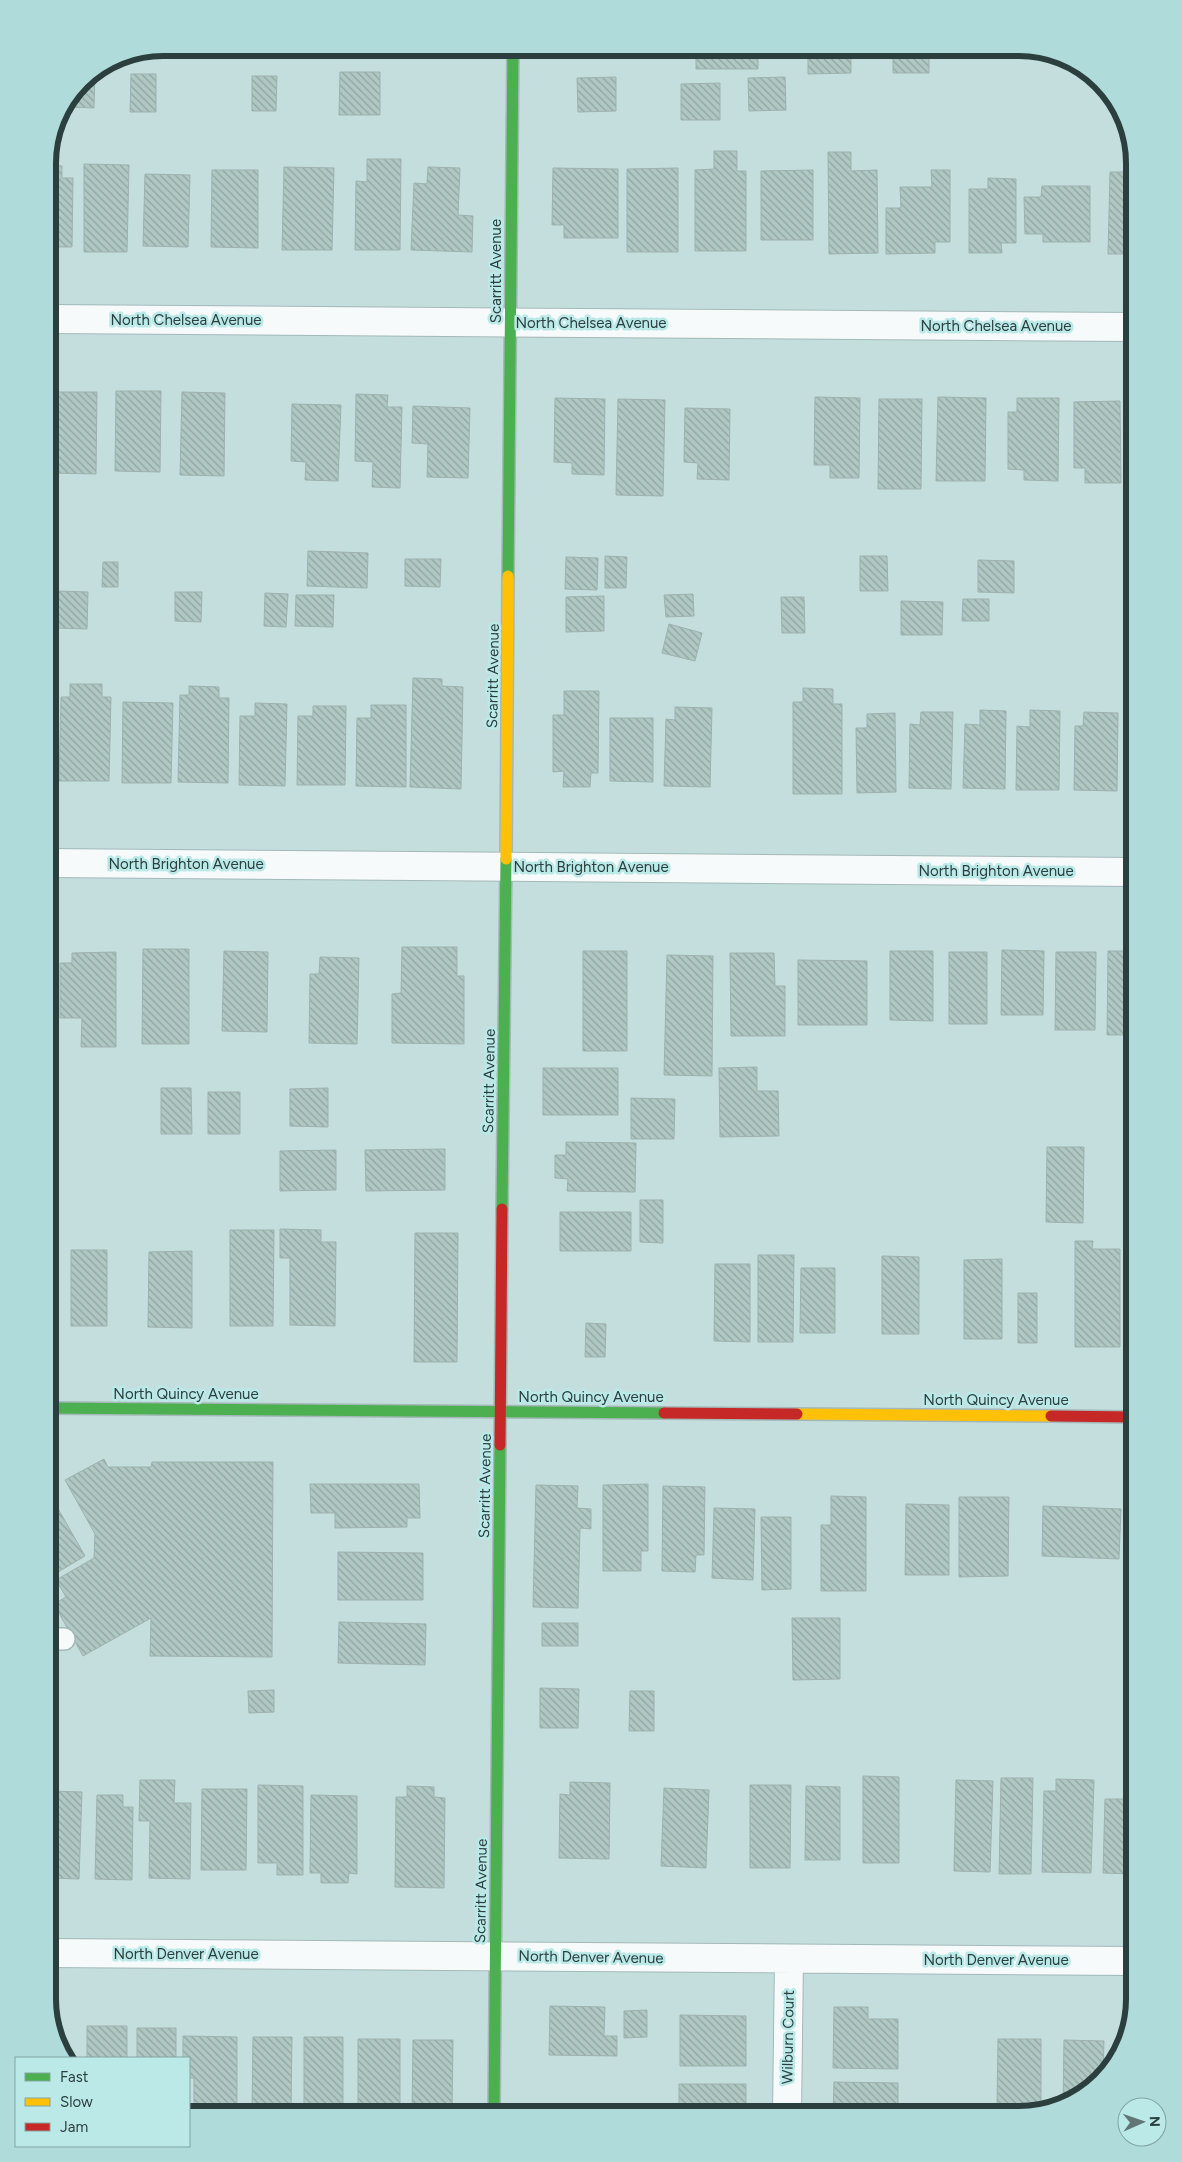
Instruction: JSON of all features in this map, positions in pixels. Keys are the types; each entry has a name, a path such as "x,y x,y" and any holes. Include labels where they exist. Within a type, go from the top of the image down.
{"street":[{"name":"Scarritt Avenue","path":"494,2106 513,56"},
{"name":"North Chelsea Avenue","path":"56,319 1126,327"},
{"name":"North Brighton Avenue","path":"56,863 1126,872"},
{"name":"North Quincy Avenue","path":"56,1408 1126,1416"},
{"name":"North Denver Avenue","path":"56,1952 1126,1961"},
{"name":"Wilburn Court","path":"788,2106 789,1959"}],"building":[{"path":"696,56 758,56 758,69 696,69"},
{"path":"808,56 851,56 851,73 808,74"},
{"path":"893,56 929,56 929,73 893,73"},
{"path":"340,72 380,72 380,115 339,115"},
{"path":"131,74 156,74 156,112 130,112"},
{"path":"252,76 277,76 276,111 252,111"},
{"path":"616,77 616,111 578,112 577,78"},
{"path":"785,77 786,110 749,111 748,78"},
{"path":"95,81 94,108 73,107 78,98"},
{"path":"720,83 720,120 681,120 681,84"},
{"path":"714,151 737,151 737,171 746,171 746,251 695,251 695,170 714,169"},
{"path":"828,152 851,152 851,171 877,170 878,253 829,254"},
{"path":"367,159 401,159 400,250 355,250 356,181 367,182"},
{"path":"84,164 129,165 127,252 84,252"},
{"path":"56,166 62,166 62,178 73,178 72,247 56,247"},
{"path":"284,167 334,168 332,250 282,250"},
{"path":"428,167 460,168 458,215 473,216 472,252 411,250 414,183 427,184"},
{"path":"553,168 618,169 618,238 564,238 564,225 552,225"},
{"path":"678,168 678,252 627,252 627,169"},
{"path":"212,170 258,170 258,248 211,247"},
{"path":"813,170 813,240 761,240 761,171"},
{"path":"931,170 950,170 950,242 935,242 935,253 886,254 886,208 901,208 900,187 932,187"},
{"path":"1110,172 1126,172 1126,254 1108,254"},
{"path":"145,174 190,175 188,247 143,246"},
{"path":"988,178 1016,179 1016,243 1001,243 1002,253 969,253 969,189 988,189"},
{"path":"1042,186 1090,186 1090,242 1043,242 1043,234 1025,234 1024,197 1041,197"},
{"path":"116,391 161,391 160,472 115,471"},
{"path":"56,392 97,392 96,474 56,473"},
{"path":"182,392 225,393 224,476 180,475"},
{"path":"356,394 388,395 387,407 402,407 400,488 372,487 373,462 355,461"},
{"path":"815,397 860,398 859,478 830,478 830,465 814,465"},
{"path":"938,397 986,398 985,481 936,481"},
{"path":"555,398 605,399 604,475 572,474 572,463 554,462"},
{"path":"1017,398 1059,398 1058,481 1024,480 1024,470 1008,469 1008,412 1017,412"},
{"path":"618,399 665,400 663,496 616,495"},
{"path":"879,399 922,399 921,489 878,489"},
{"path":"1120,401 1121,483 1085,483 1085,468 1074,468 1074,402"},
{"path":"292,404 341,405 338,481 305,480 306,462 291,461"},
{"path":"413,406 470,408 468,478 427,477 428,444 412,443"},
{"path":"685,408 730,409 729,480 697,479 698,463 684,462"},
{"path":"308,551 368,553 367,588 307,586"},
{"path":"605,556 627,557 626,588 605,588"},
{"path":"860,556 887,556 888,591 860,591"},
{"path":"566,557 598,558 597,590 565,589"},
{"path":"405,559 441,559 440,587 405,586"},
{"path":"978,560 1014,561 1014,593 978,592"},
{"path":"103,562 118,562 118,587 102,587"},
{"path":"57,591 88,592 87,629 56,628"},
{"path":"175,592 202,592 201,622 175,621"},
{"path":"265,593 288,594 286,627 264,626"},
{"path":"693,594 694,616 666,617 664,595"},
{"path":"296,595 334,595 333,627 295,626"},
{"path":"604,596 604,631 566,632 566,597"},
{"path":"781,597 804,597 805,633 782,633"},
{"path":"963,599 989,599 989,621 962,621"},
{"path":"901,601 943,602 942,635 901,635"},
{"path":"669,624 702,633 695,661 662,653"},
{"path":"413,678 442,679 442,686 463,687 461,789 410,787"},
{"path":"70,684 102,684 102,697 111,697 109,781 59,781 61,697 70,697"},
{"path":"189,686 219,687 219,698 229,698 228,783 178,782 180,695 189,695"},
{"path":"803,688 833,689 833,704 842,704 842,794 793,794 793,702 803,702"},
{"path":"564,691 599,691 598,773 591,773 590,787 563,787 564,771 553,772 553,715 564,715"},
{"path":"123,702 173,703 171,783 122,783"},
{"path":"255,703 287,704 285,786 239,785 240,716 255,716"},
{"path":"371,705 406,705 406,787 356,786 357,718 371,718"},
{"path":"313,706 346,706 345,785 297,785 298,716 313,716"},
{"path":"675,707 712,708 710,787 664,786 666,719 675,720"},
{"path":"980,710 1006,711 1005,789 963,788 965,724 980,725"},
{"path":"1030,710 1060,711 1059,790 1016,790 1017,726 1030,727"},
{"path":"921,712 953,712 951,789 909,788 910,724 920,725"},
{"path":"1084,712 1118,713 1117,791 1074,790 1075,726 1083,726"},
{"path":"895,713 896,792 857,793 856,728 867,728 867,714"},
{"path":"610,718 653,718 653,782 610,781"},
{"path":"1125,726 1126,726 1126,792"},
{"path":"402,947 457,947 457,976 464,976 464,1044 392,1043 392,994 401,993"},
{"path":"143,949 189,949 189,1044 142,1044"},
{"path":"1002,950 1044,951 1043,1015 1001,1015"},
{"path":"224,951 268,952 267,1032 222,1031"},
{"path":"583,951 627,951 627,1051 583,1051"},
{"path":"890,951 933,951 933,1021 890,1020"},
{"path":"1108,951 1126,951 1126,1035 1107,1035"},
{"path":"116,952 116,1047 81,1047 82,1018 60,1018 60,963 72,963 72,953"},
{"path":"949,952 987,952 987,1024 949,1024"},
{"path":"1056,952 1096,952 1095,1030 1055,1030"},
{"path":"730,953 774,953 775,986 785,986 785,1036 731,1036"},
{"path":"667,955 713,956 712,1076 664,1075"},
{"path":"320,957 359,958 357,1044 309,1043 310,974 319,974"},
{"path":"798,960 867,961 867,1025 798,1025"},
{"path":"757,1067 757,1091 778,1091 779,1136 720,1137 719,1068"},
{"path":"543,1068 618,1068 618,1115 543,1115"},
{"path":"161,1088 191,1088 192,1134 161,1134"},
{"path":"328,1088 328,1127 290,1126 290,1089"},
{"path":"208,1092 240,1092 240,1134 208,1134"},
{"path":"631,1098 675,1099 674,1139 631,1139"},
{"path":"566,1142 636,1143 635,1192 567,1191 568,1179 555,1178 555,1155 566,1155"},
{"path":"1047,1147 1084,1147 1083,1223 1046,1222"},
{"path":"445,1149 445,1190 366,1191 365,1150"},
{"path":"336,1150 336,1190 280,1191 280,1151"},
{"path":"640,1200 663,1200 663,1243 640,1242"},
{"path":"560,1212 631,1212 631,1251 560,1251"},
{"path":"280,1229 321,1230 321,1242 336,1242 335,1326 290,1325 290,1258 280,1258"},
{"path":"230,1230 274,1230 273,1326 230,1326"},
{"path":"415,1233 458,1233 457,1362 414,1362"},
{"path":"1075,1241 1093,1241 1092,1249 1120,1249 1120,1347 1075,1347"},
{"path":"71,1250 107,1250 107,1326 71,1326"},
{"path":"192,1251 192,1328 148,1327 149,1252"},
{"path":"758,1255 794,1255 793,1342 758,1342"},
{"path":"882,1256 919,1257 919,1334 882,1334"},
{"path":"1002,1259 1002,1339 964,1339 964,1260"},
{"path":"715,1264 750,1264 750,1342 714,1341"},
{"path":"801,1268 835,1268 835,1333 800,1333"},
{"path":"1018,1293 1037,1293 1037,1343 1018,1343"},
{"path":"586,1323 606,1324 605,1357 585,1357"},
{"path":"104,1459 108,1467 151,1467 152,1462 273,1462 272,1657 150,1656 151,1618 83,1656 56,1608 56,1603 66,1597 56,1580 94,1558 95,1534 65,1480"},
{"path":"310,1484 419,1484 420,1518 407,1518 407,1527 335,1528 335,1513 311,1513"},
{"path":"648,1484 648,1551 641,1551 641,1571 603,1571 603,1485"},
{"path":"536,1485 578,1486 577,1508 591,1509 591,1529 580,1528 578,1608 533,1607"},
{"path":"663,1486 705,1487 704,1555 696,1555 695,1572 662,1571"},
{"path":"831,1496 866,1497 866,1591 821,1591 821,1525 831,1525"},
{"path":"959,1497 1009,1497 1008,1576 959,1577"},
{"path":"906,1504 949,1505 949,1575 905,1575"},
{"path":"56,1505 85,1556 56,1573"},
{"path":"1043,1506 1121,1509 1119,1559 1042,1556"},
{"path":"714,1508 755,1509 753,1580 712,1578"},
{"path":"761,1517 791,1517 791,1589 762,1590"},
{"path":"338,1552 423,1553 423,1600 338,1600"},
{"path":"792,1618 840,1618 840,1679 793,1680"},
{"path":"339,1622 426,1624 425,1665 338,1663"},
{"path":"542,1623 578,1623 578,1646 542,1646"},
{"path":"540,1688 579,1689 578,1728 540,1728"},
{"path":"274,1690 274,1712 249,1713 248,1691"},
{"path":"630,1691 654,1691 654,1731 629,1731"},
{"path":"863,1776 899,1777 899,1863 863,1863"},
{"path":"1001,1778 1033,1778 1031,1874 999,1874"},
{"path":"1056,1779 1094,1780 1091,1873 1042,1872 1044,1791 1056,1791"},
{"path":"140,1780 175,1780 174,1803 191,1803 190,1879 149,1878 150,1821 139,1821"},
{"path":"956,1780 993,1781 990,1872 954,1871"},
{"path":"570,1782 610,1783 609,1859 559,1858 560,1794 570,1795"},
{"path":"258,1785 303,1786 303,1875 277,1875 277,1863 258,1863"},
{"path":"750,1785 791,1785 790,1868 750,1868"},
{"path":"407,1786 434,1787 434,1797 445,1798 444,1888 395,1887 396,1797 407,1797"},
{"path":"806,1786 840,1787 840,1860 805,1860"},
{"path":"664,1788 709,1790 706,1868 661,1866"},
{"path":"202,1789 247,1789 246,1870 201,1870"},
{"path":"56,1791 82,1792 79,1879 56,1878"},
{"path":"97,1795 123,1795 123,1807 133,1807 132,1880 95,1879"},
{"path":"311,1795 357,1796 357,1874 349,1873 348,1883 321,1883 321,1873 310,1873"},
{"path":"1105,1799 1126,1799 1126,1874 1103,1873"},
{"path":"550,2006 605,2007 604,2036 617,2036 617,2056 549,2055"},
{"path":"834,2007 868,2007 868,2019 898,2019 898,2069 833,2068"},
{"path":"647,2010 647,2037 624,2038 624,2011"},
{"path":"680,2015 746,2016 746,2066 680,2066"},
{"path":"87,2026 127,2026 127,2057 87,2057"},
{"path":"137,2028 176,2028 176,2057 137,2057"},
{"path":"183,2036 237,2037 237,2106 194,2106 194,2078 190,2078 190,2057 183,2057"},
{"path":"253,2037 292,2037 291,2106 252,2106"},
{"path":"304,2037 343,2037 343,2106 304,2106"},
{"path":"358,2039 400,2039 400,2106 358,2106"},
{"path":"998,2039 1041,2039 1041,2104 997,2105"},
{"path":"413,2040 453,2040 452,2106 412,2106"},
{"path":"1064,2040 1104,2041 1103,2064 1078,2088 1063,2096"},
{"path":"834,2082 898,2083 898,2106 833,2106"},
{"path":"679,2084 746,2084 746,2106 679,2106"}],"traffic: fast":[{"path":"508,576 513,56"},
{"path":"502,1209 506,859"},
{"path":"56,1408 664,1413"},
{"path":"494,2106 500,1445"}],"traffic: slow":[{"path":"506,859 508,576"},
{"path":"797,1414 1051,1416"}],"traffic: jam":[{"path":"500,1445 502,1209"},
{"path":"664,1413 797,1414"},
{"path":"1051,1416 1126,1417"}]}
